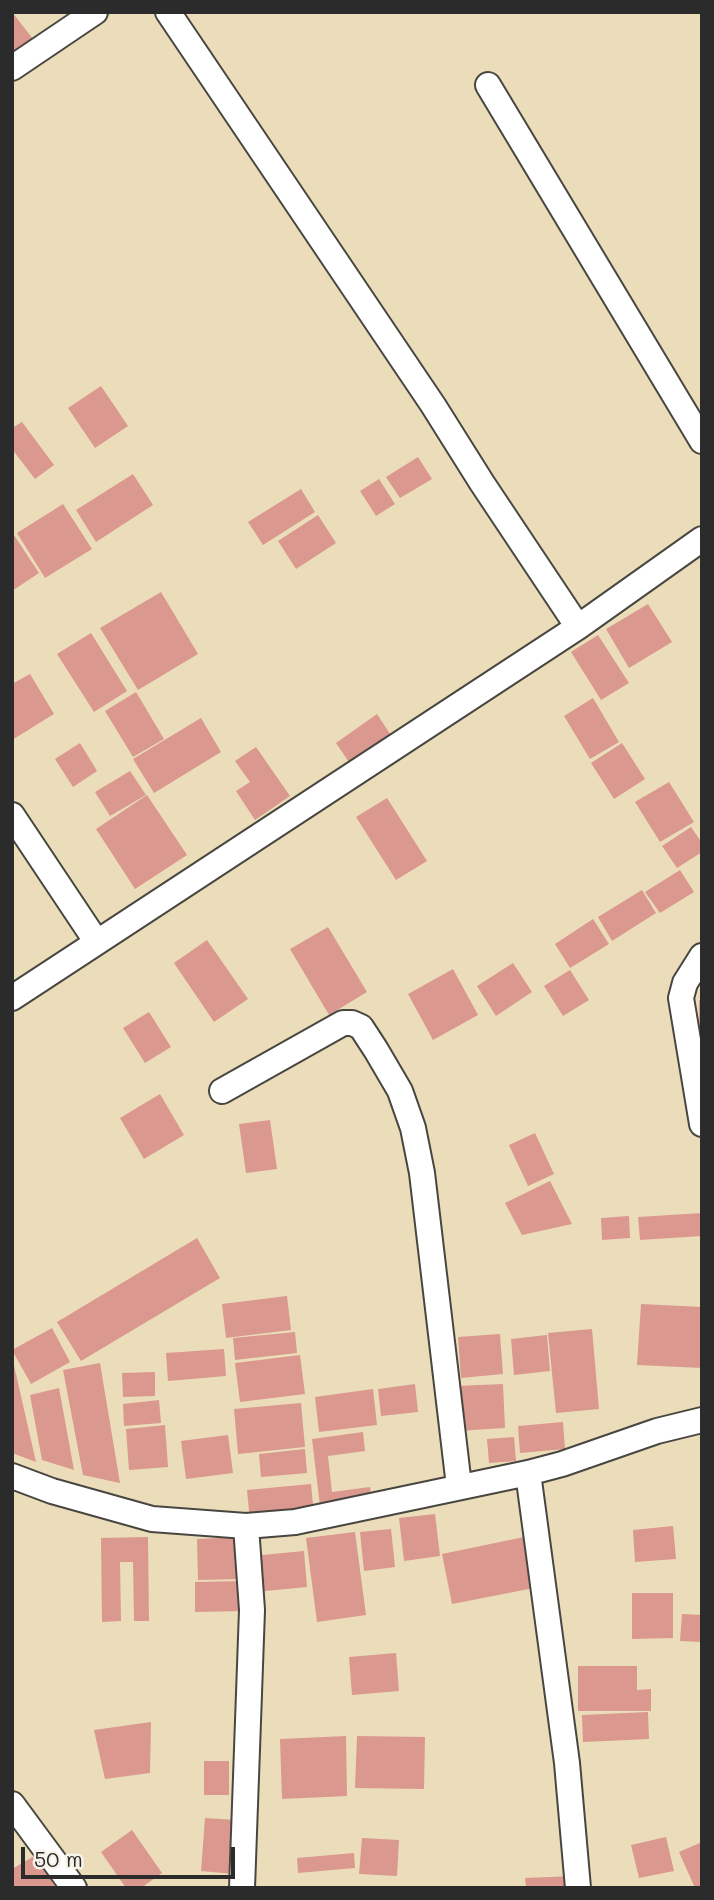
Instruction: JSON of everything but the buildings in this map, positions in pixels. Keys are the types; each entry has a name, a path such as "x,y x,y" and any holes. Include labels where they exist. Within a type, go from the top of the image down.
{"street":[{"path":"12,68 95,12"},
{"path":"168,12 433,405 578,627"},
{"path":"488,85 702,440"},
{"path":"12,998 578,627 702,539"},
{"path":"12,815 96,941"},
{"path":"702,956 685,983 681,998 702,1124"},
{"path":"222,1091 343,1023 360,1027 376,1050 400,1091 413,1128 459,1486"},
{"path":"12,1476 52,1491 152,1520 246,1526 295,1522 528,1473 657,1431 702,1420"},
{"path":"528,1473 567,1763 578,1888"},
{"path":"242,1888 252,1610 246,1526"},
{"path":"12,1804 74,1888"}]}
